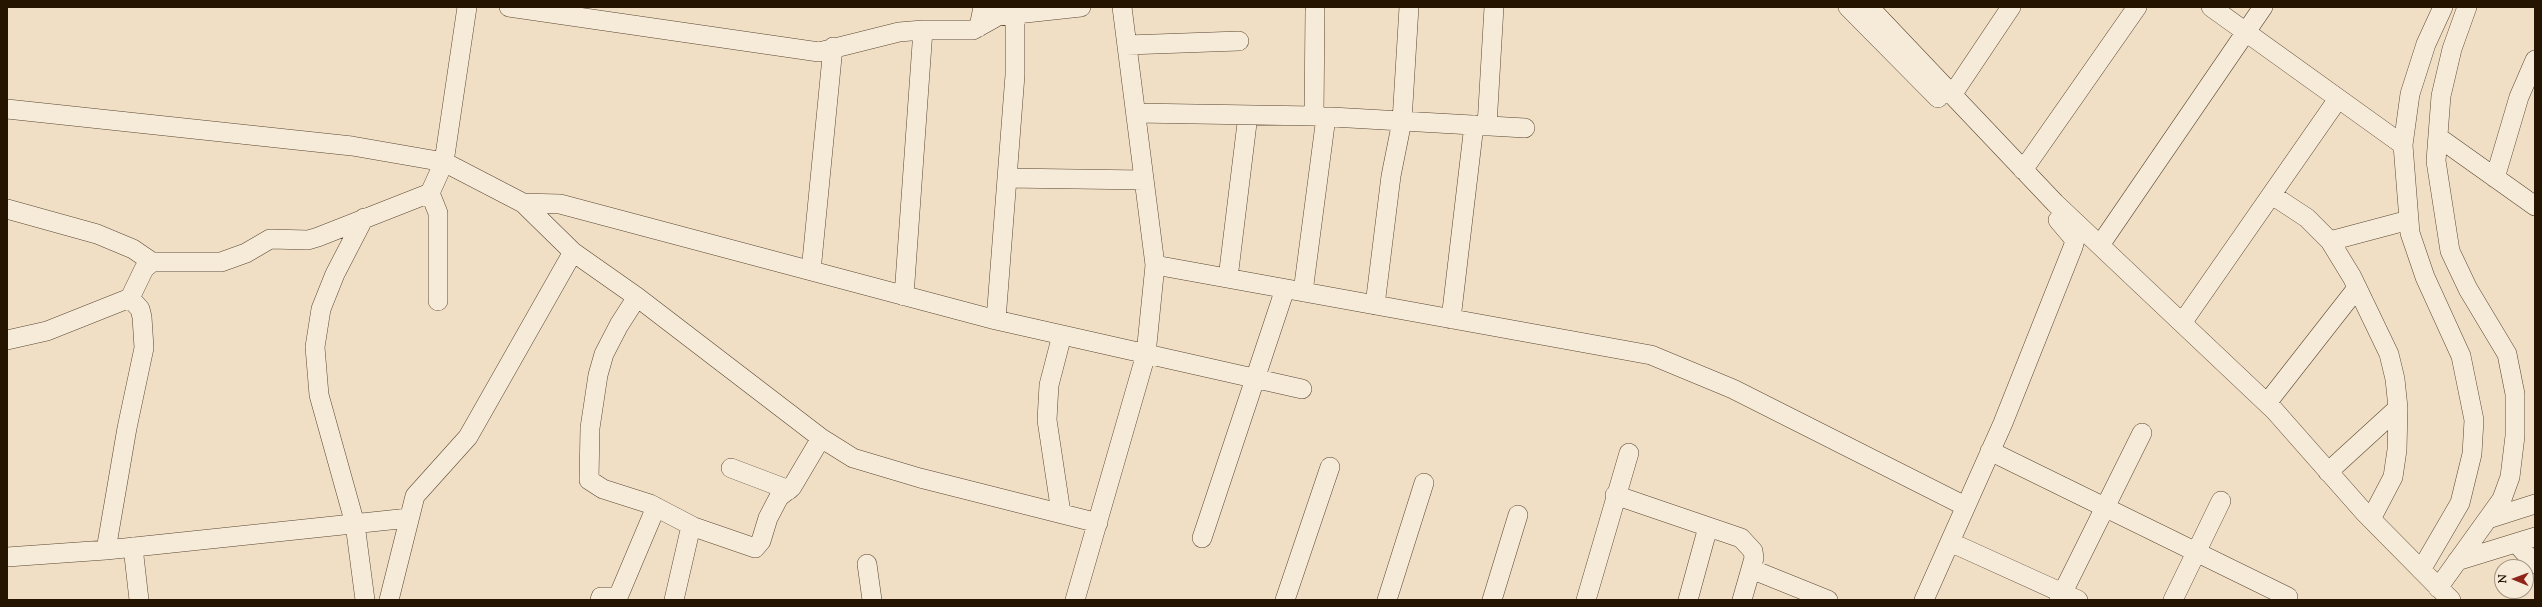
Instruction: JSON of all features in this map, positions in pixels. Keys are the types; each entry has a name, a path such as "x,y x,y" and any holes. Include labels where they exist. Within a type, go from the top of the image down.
{"street":[{"path":"7,209 97,234 133,249 152,262 221,262 246,253 270,239 308,240 333,232 364,218 430,193 444,162 467,7"},
{"path":"509,7 819,52 833,47 898,32 923,30 973,30 998,16 1081,7"},
{"path":"979,27 983,7"},
{"path":"1075,600 1146,354 1155,265 1122,7"},
{"path":"1375,305 1391,176 1402,121 1409,7"},
{"path":"1451,319 1481,125 1494,7"},
{"path":"1848,7 2068,230 2075,240 1990,451 1924,600"},
{"path":"1952,94 2011,7"},
{"path":"2024,170 2137,7"},
{"path":"2211,7 2403,145"},
{"path":"2100,245 2263,7"},
{"path":"2421,570 2460,503 2472,454 2474,420 2461,356 2425,277 2410,233 2403,145 2410,94 2426,44 2443,7"},
{"path":"1881,11 1952,94 2024,170 2182,324 2267,403 2371,519 2445,594 2457,561 2502,499 2510,477 2515,436 2515,394 2507,354 2468,290 2450,251 2436,161 2441,96 2452,48 2467,7"},
{"path":"1202,538 1255,378 1294,290 1320,116 1315,10"},
{"path":"996,320 1015,76 1015,13"},
{"path":"904,296 923,30"},
{"path":"1127,45 1239,41"},
{"path":"811,271 833,47"},
{"path":"2495,178 2519,98 2535,60"},
{"path":"2182,324 2338,99"},
{"path":"7,109 352,146 444,162 523,203 573,252 637,297 821,438 853,458 920,478 1098,522"},
{"path":"1136,113 1320,116 1525,128"},
{"path":"1228,278 1248,115"},
{"path":"2438,137 2535,206"},
{"path":"1007,178 1144,180"},
{"path":"430,193 438,213 438,301"},
{"path":"2272,194 2307,218 2330,241 2358,288 2389,354 2395,379 2398,408 2397,450 2393,477 2371,519"},
{"path":"523,203 560,204 996,320 1302,389"},
{"path":"364,218 335,274 321,309 315,347 319,395 355,524 365,600"},
{"path":"2330,241 2409,220"},
{"path":"389,600 415,496 468,437 573,252"},
{"path":"7,340 47,331 130,298 144,269 152,262"},
{"path":"1155,265 1651,355 1733,389 1963,505"},
{"path":"2267,403 2358,288"},
{"path":"637,297 619,325 604,354 598,375 590,428 589,480 603,489 634,498 656,507 692,526 756,548 761,541 768,518 779,498 789,490 821,438"},
{"path":"106,550 127,428 144,348 140,309 130,298"},
{"path":"1061,513 1047,420 1049,384 1062,335"},
{"path":"2328,472 2398,408"},
{"path":"1950,542 2067,598 2106,506 2142,434"},
{"path":"1990,451 2106,506 2288,597"},
{"path":"1586,600 1615,495 1630,452"},
{"path":"1285,600 1330,467"},
{"path":"731,468 789,490"},
{"path":"1387,600 1424,483"},
{"path":"1615,495 1741,538 1753,551 1754,558 1742,600"},
{"path":"2172,600 2221,501"},
{"path":"2488,519 2535,504"},
{"path":"600,600 601,597 618,597 656,507"},
{"path":"1492,600 1518,515"},
{"path":"7,557 106,550 409,518"},
{"path":"674,600 692,526"},
{"path":"1688,600 1708,527"},
{"path":"2457,561 2535,537"},
{"path":"2516,543 2535,564"},
{"path":"133,547 140,600"},
{"path":"867,564 872,600"},
{"path":"1751,569 1828,600"}]}
